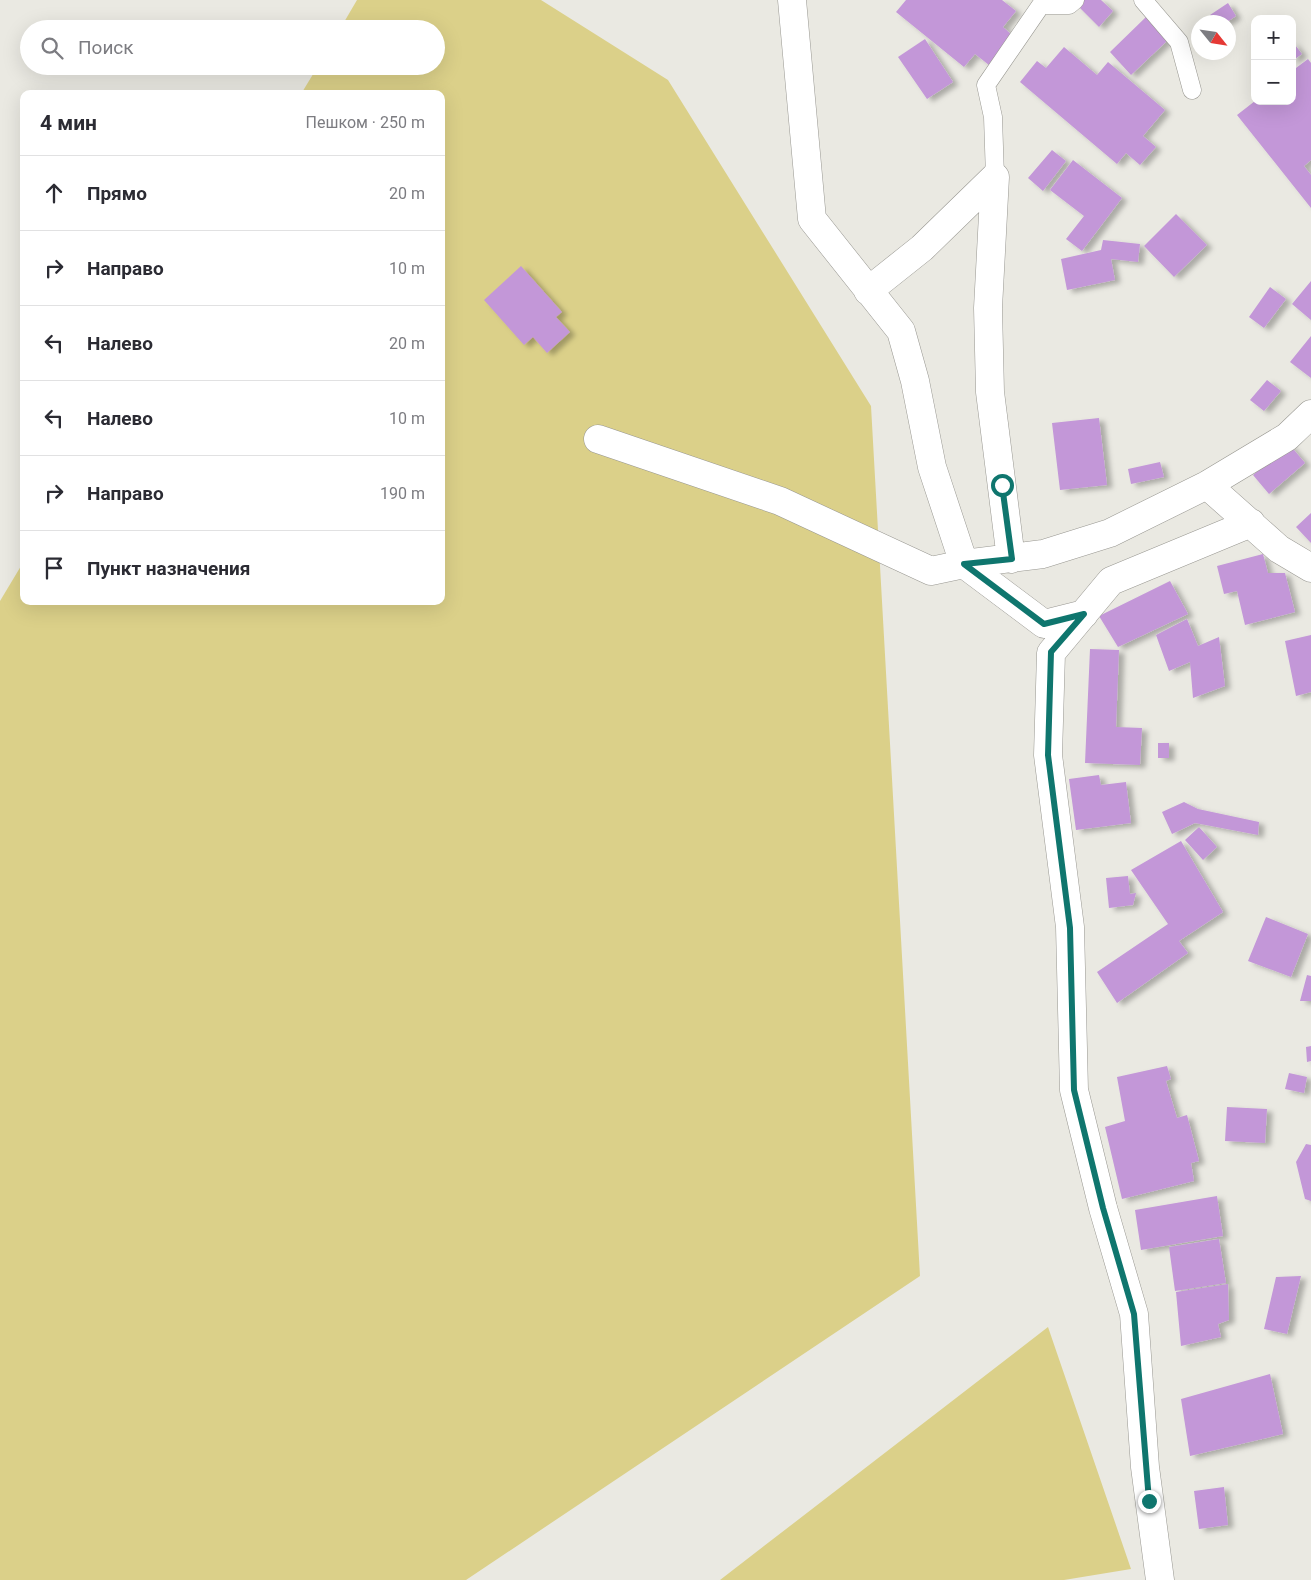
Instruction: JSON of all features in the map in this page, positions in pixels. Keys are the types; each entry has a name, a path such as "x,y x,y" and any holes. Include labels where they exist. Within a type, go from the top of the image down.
{"street":[{"path":"792,0 812,219 901,332 915,381 932,467 964,564 1044,624 1084,614"},
{"path":"868,291 922,248 995,177"},
{"path":"995,177 988,308 990,392 1012,559"},
{"path":"598,439 780,501 931,571 964,564 1044,554 1110,533 1207,485 1287,437 1311,414"},
{"path":"1207,485 1279,548 1311,568"},
{"path":"1160,1580 1145,1467 1134,1314 1103,1208 1074,1090 1070,928 1048,755 1051,652 1111,581 1251,523"}],"lane":[{"path":"995,177 992,117 986,84 1041,5 1070,5 1075,0"},
{"path":"1143,0 1179,42 1192,90"}],"shaded area":[{"path":"357,0 541,0 668,80 871,406 920,1276 466,1580 0,1580 0,601 20,568 20,605 445,605 445,90 303,90 313,75 445,75 445,20 345,20"},
{"path":"1048,1327 1131,1569 1064,1580 720,1580"}],"building":[{"path":"906,0 1002,0 1016,11 1003,27 1013,36 989,65 975,54 964,67 896,12"},
{"path":"1081,0 1101,0 1113,11 1099,27 1077,5"},
{"path":"1228,3 1235,15 1210,15"},
{"path":"1147,16 1169,39 1131,75 1110,52"},
{"path":"925,39 953,82 927,99 898,57"},
{"path":"1296,46 1302,54 1296,58"},
{"path":"1064,47 1097,75 1108,62 1165,110 1143,136 1156,147 1140,165 1126,153 1117,164 1020,82 1037,61 1046,68"},
{"path":"1308,59 1311,63 1311,160 1304,166 1311,175 1311,208 1237,115 1251,104 1296,105 1296,68"},
{"path":"1052,150 1066,161 1043,191 1028,178"},
{"path":"1073,160 1122,198 1082,251 1066,239 1084,216 1050,190"},
{"path":"1176,214 1207,245 1174,277 1144,246"},
{"path":"1103,240 1140,244 1138,262 1111,259 1115,280 1067,290 1061,259 1101,250"},
{"path":"521,266 562,312 556,317 570,332 547,353 533,337 524,345 484,300"},
{"path":"1311,281 1311,320 1292,304"},
{"path":"1270,287 1286,299 1264,328 1249,317"},
{"path":"1311,336 1311,378 1290,362"},
{"path":"1267,380 1281,391 1264,411 1250,400"},
{"path":"1099,418 1107,485 1060,490 1052,423"},
{"path":"1289,444 1305,463 1269,494 1253,475"},
{"path":"1160,462 1164,477 1131,484 1128,469"},
{"path":"1311,513 1311,543 1296,527"},
{"path":"1263,554 1268,573 1285,573 1295,612 1245,625 1237,591 1224,594 1217,566"},
{"path":"1170,581 1188,614 1118,647 1099,616"},
{"path":"1187,619 1198,646 1219,637 1225,686 1193,698 1190,662 1169,671 1156,635"},
{"path":"1311,635 1311,692 1296,696 1285,641"},
{"path":"1090,649 1119,650 1116,727 1142,728 1140,765 1085,763"},
{"path":"1158,743 1169,743 1169,758 1158,758"},
{"path":"1099,775 1101,785 1126,782 1131,823 1076,830 1069,779"},
{"path":"1184,802 1198,809 1259,822 1258,835 1195,823 1172,834 1162,812"},
{"path":"1199,827 1217,847 1203,860 1185,840"},
{"path":"1181,841 1223,912 1179,941 1188,953 1117,1003 1097,972 1168,924 1131,870"},
{"path":"1128,876 1130,894 1136,893 1133,905 1109,908 1106,878"},
{"path":"1266,917 1308,934 1291,977 1248,961"},
{"path":"1307,975 1311,976 1311,1001 1300,1001"},
{"path":"1311,1046 1311,1061 1307,1062 1306,1047"},
{"path":"1167,1066 1171,1079 1166,1081 1177,1118 1187,1115 1199,1161 1191,1163 1194,1181 1122,1199 1105,1127 1125,1121 1117,1077"},
{"path":"1289,1073 1307,1077 1304,1093 1285,1089"},
{"path":"1227,1107 1267,1109 1265,1143 1225,1141"},
{"path":"1306,1144 1311,1145 1311,1201 1305,1199 1296,1162"},
{"path":"1217,1196 1223,1236 1141,1250 1135,1210"},
{"path":"1219,1239 1226,1283 1175,1291 1169,1247"},
{"path":"1301,1276 1287,1334 1264,1329 1276,1277"},
{"path":"1228,1284 1229,1320 1218,1324 1221,1337 1181,1346 1176,1292"},
{"path":"1270,1374 1283,1434 1190,1456 1181,1399"},
{"path":"1224,1487 1228,1525 1199,1529 1194,1491"}],"route":[{"path":"1002,485 1012,559 964,564 1044,624 1084,614 1051,652 1048,755 1070,928 1074,1090 1103,1208 1134,1314 1149,1501"}]}
